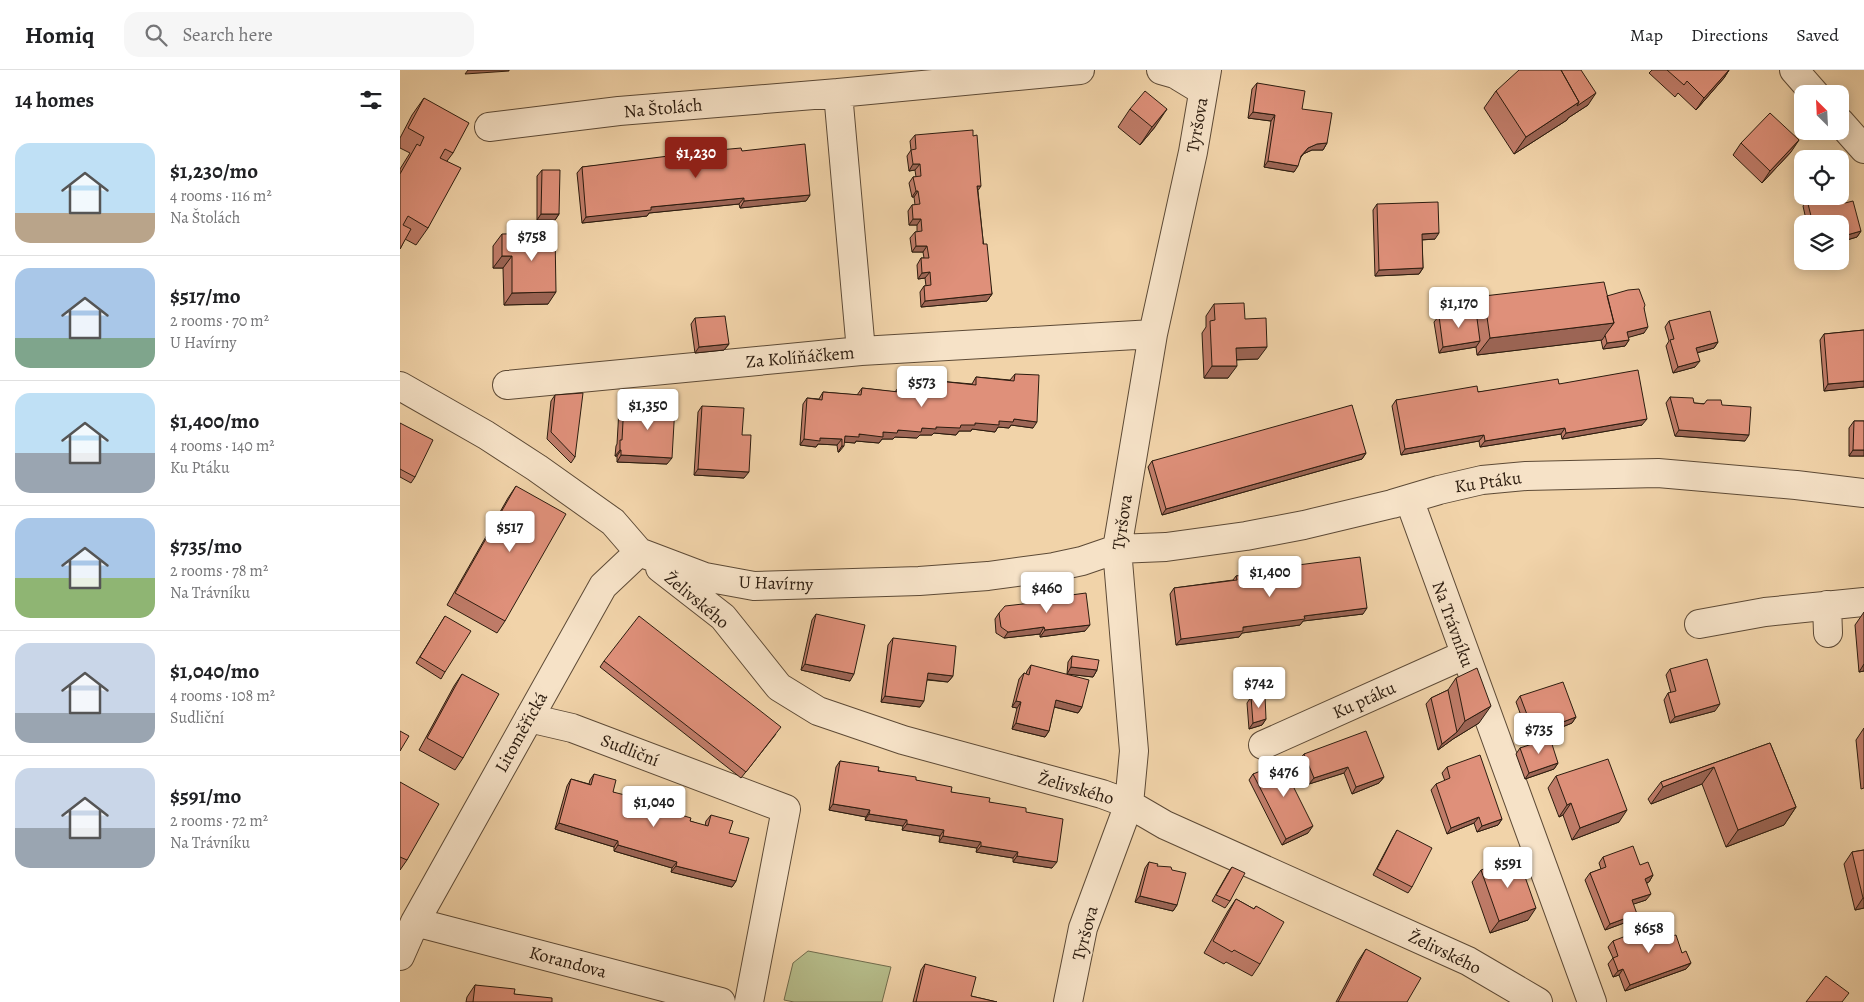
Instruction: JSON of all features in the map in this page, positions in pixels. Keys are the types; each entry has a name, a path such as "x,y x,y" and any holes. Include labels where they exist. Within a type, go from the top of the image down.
{"street":[{"name":"Na Štolách","path":"489,127 619,111 1080,70"},
{"path":"1161,70 1205,81"},
{"path":"1794,70 1807,85"},
{"name":"Tyršova","path":"1068,1002 1083,928 1129,804 1134,751 1117,548 1153,334 1193,152 1205,81"},
{"path":"838,93 861,351"},
{"path":"1849,132 1864,149"},
{"name":"Za Kolíňáčkem","path":"507,385 861,351 1153,334"},
{"name":"U Havírny","path":"400,386 486,435 537,468 613,522 639,552 705,577 754,586 919,581 988,576 1054,566 1082,561 1117,548"},
{"name":"Ku Ptáku","path":"1117,548 1166,546 1246,536 1359,513 1482,480 1526,476 1658,473 1796,485 1864,494"},
{"name":"Na Trávníku","path":"1409,499 1464,655 1592,1002"},
{"name":"Litoměřická","path":"401,949 603,586 639,552"},
{"name":"Želivského","path":"639,552 723,617 779,687 818,712 903,740 1102,794 1129,804 1165,825 1468,961 1538,1002"},
{"path":"1699,624 1765,612 1864,602"},
{"path":"1826,605 1828,633"},
{"name":"Ku ptáku","path":"1263,745 1464,655"},
{"name":"Sudliční","path":"529,718 572,728 786,809 749,1002"},
{"name":"Korandova","path":"415,922 722,1002"}],"green space":[{"path":"808,951 891,967 882,1002 794,1002 784,1000 793,963"}],"building":[{"path":"1519,70 1561,70 1579,102 1526,137 1496,91"},
{"path":"1561,70 1581,70 1596,93 1577,106 1579,102"},
{"path":"1667,70 1729,70 1704,98 1687,81 1684,85"},
{"path":"1257,83 1305,91 1302,109 1332,113 1327,143 1317,144 1308,148 1301,156 1298,166 1268,161 1275,115 1253,112"},
{"path":"1145,91 1167,109 1152,127 1130,109"},
{"path":"424,98 469,123 453,153 445,149 440,158 461,168 428,228 408,216 403,225 411,229 400,249 400,174 417,144 420,146 424,137 408,128"},
{"path":"1770,113 1794,135 1794,140 1799,140 1770,171 1741,143"},
{"path":"973,130 973,136 977,135 981,186 977,186 983,244 987,244 992,294 925,301 924,286 931,285 930,272 922,273 921,258 929,258 927,246 916,246 915,232 922,231 921,219 913,219 912,205 920,204 913,177 921,176 920,164 913,164 911,150 916,149 915,135"},
{"path":"805,144 810,195 744,201 744,198 651,207 651,210 586,217 582,167 708,151 741,148 742,151"},
{"path":"542,170 560,170 559,214 541,214"},
{"path":"1853,201 1861,231 1849,234 1849,215 1811,215 1808,205 1849,205 1849,202"},
{"path":"1438,202 1439,233 1422,234 1423,268 1379,270 1377,204"},
{"path":"555,233 556,292 512,293 512,256 502,256 502,234"},
{"path":"1604,282 1614,323 1490,338 1484,296"},
{"path":"1639,289 1645,305 1648,327 1627,332 1629,340 1607,343 1605,335 1614,323 1607,296"},
{"path":"1244,303 1245,319 1266,318 1267,347 1236,348 1237,366 1212,366 1210,321 1215,320 1214,304"},
{"path":"1476,311 1480,341 1443,347 1439,316"},
{"path":"1710,311 1718,342 1696,348 1700,361 1678,367 1670,340 1674,339 1669,321"},
{"path":"725,316 729,344 699,347 695,318"},
{"path":"1864,330 1864,381 1828,384 1824,334"},
{"path":"1638,370 1647,419 1566,433 1565,428 1485,441 1484,435 1405,449 1396,400 1477,386 1478,392 1558,379 1559,384"},
{"path":"1015,374 1039,375 1037,422 1014,419 1013,422 999,421 999,425 975,423 975,425 961,425 960,428 922,428 921,432 898,430 897,433 883,432 883,437 859,434 859,437 845,436 844,446 842,446 842,439 820,438 820,441 804,439 807,398 822,400 823,392 861,395 862,388 899,392 900,385 937,388 938,381 976,385 976,377 1014,381"},
{"path":"583,393 575,457 551,432 555,395"},
{"path":"1670,397 1693,398 1694,403 1704,404 1707,400 1721,400 1722,405 1751,407 1749,435 1679,430"},
{"path":"624,403 675,406 672,458 621,455 620,440 622,440"},
{"path":"1352,405 1366,453 1166,509 1152,461"},
{"path":"702,406 744,408 742,435 751,435 749,472 698,469"},
{"path":"1854,421 1864,421 1864,450 1853,450"},
{"path":"400,423 433,440 415,477 400,469"},
{"path":"516,486 566,514 505,621 455,593"},
{"path":"1360,557 1367,608 1304,616 1305,619 1243,627 1243,631 1181,639 1174,588 1237,580 1236,576"},
{"path":"1086,593 1090,625 1045,630 1044,627 1008,632 1001,627 999,613 1005,606 1041,602 1041,599"},
{"path":"816,614 865,625 854,674 805,664"},
{"path":"445,616 471,631 445,672 420,657"},
{"path":"639,616 781,727 746,772 604,661"},
{"path":"893,638 956,646 953,676 928,673 924,701 885,696"},
{"path":"1072,656 1099,660 1097,670 1071,667"},
{"path":"1707,659 1720,704 1675,717 1668,693 1676,691 1670,669"},
{"path":"1031,665 1089,680 1082,707 1056,700 1049,731 1016,723 1021,702 1016,701 1024,673 1029,675"},
{"path":"1477,668 1491,706 1465,721 1456,678"},
{"path":"462,674 499,694 463,758 427,738"},
{"path":"1563,682 1576,717 1534,733 1520,696"},
{"path":"1448,690 1457,732 1442,744 1431,698"},
{"path":"1265,696 1266,719 1253,723 1251,697"},
{"path":"400,731 409,736 400,751"},
{"path":"1366,731 1384,777 1356,787 1348,767 1314,778 1304,754"},
{"path":"1550,738 1558,763 1529,773 1520,748"},
{"path":"1770,743 1796,807 1738,830 1714,767 1663,787 1661,782"},
{"path":"1480,755 1502,819 1482,826 1479,817 1451,828 1436,784 1450,778 1447,767"},
{"path":"1608,759 1627,810 1580,828 1571,803 1567,805 1556,776"},
{"path":"1288,760 1297,777 1290,780 1313,826 1286,839 1253,774"},
{"path":"840,761 879,767 878,771 916,777 916,780 952,787 951,792 990,798 989,802 1026,808 1026,812 1063,819 1057,862 1017,856 1018,852 981,846 981,842 943,836 944,830 907,824 907,820 869,814 870,810 833,804"},
{"path":"594,774 616,780 613,792 633,797 632,801 649,805 653,794 674,800 671,812 691,818 690,821 708,826 711,815 733,821 729,833 749,838 736,881 676,866 677,862 618,845 618,841 559,823 571,779 591,785"},
{"path":"400,782 439,804 407,860 400,857"},
{"path":"1397,830 1432,848 1412,887 1377,869"},
{"path":"1633,846 1640,865 1648,862 1653,875 1645,879 1651,894 1632,900 1637,914 1610,924 1590,873 1606,867 1603,857"},
{"path":"1864,850 1864,898 1863,898 1852,852"},
{"path":"1518,857 1536,908 1499,921 1481,870"},
{"path":"1149,862 1158,864 1157,866 1171,867 1172,870 1186,873 1177,905 1140,896"},
{"path":"1232,867 1245,873 1230,901 1216,895"},
{"path":"1236,899 1254,909 1256,906 1284,922 1260,964 1234,950 1232,952 1213,941"},
{"path":"1662,922 1668,937 1676,935 1682,953 1686,951 1691,963 1630,985 1623,969 1618,971 1613,958 1618,956 1613,941"},
{"path":"1366,949 1421,978 1407,1002 1338,1002"},
{"path":"925,964 976,977 971,996 997,1002 916,1002"},
{"path":"1826,976 1849,993 1842,1002 1806,1002"},
{"path":"475,985 515,989 514,994 552,998 552,1002 473,1002"}]}
